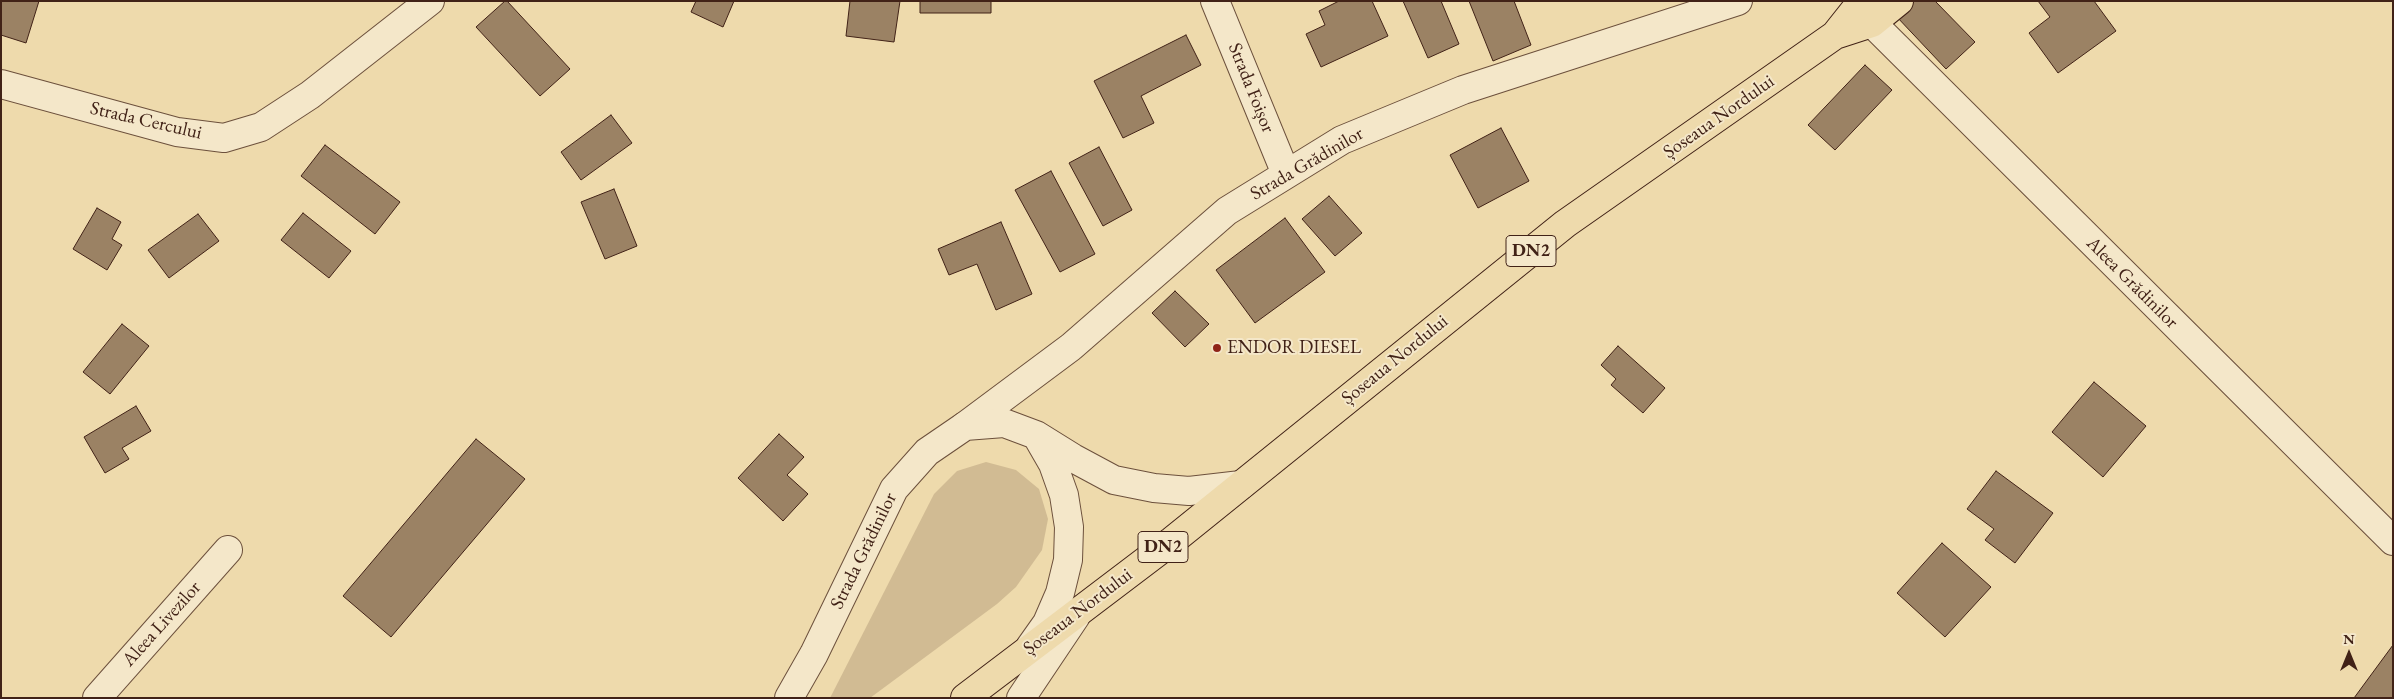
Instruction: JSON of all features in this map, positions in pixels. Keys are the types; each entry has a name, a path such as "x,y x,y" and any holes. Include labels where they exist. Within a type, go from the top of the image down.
{"main road":[{"name":"Șoseaua Nordului","path":"965,698 1083,606 1172,541 1565,224 1835,35 1863,7 1899,1"}],"street":[{"name":"Strada Cercului","path":"1,84 177,132 224,138 261,127 310,95 430,1"},
{"name":"Strada Foișor","path":"1216,1 1286,174"},
{"name":"Strada Grădinilor","path":"789,698 814,654 894,489 926,452 965,426 1071,347 1227,211 1342,140 1463,90 1738,1"},
{"name":"Aleea Grădinilor","path":"1863,7 2393,542"},
{"name":"Strada Grădinilor","path":"965,426 1004,423 1036,435 1114,480 1154,488 1188,491 1241,485"},
{"path":"1028,650 1047,623 1060,593 1068,552 1069,527 1064,495 1053,464 1036,435"},
{"name":"Aleea Livezilor","path":"97,698 228,550"},
{"path":"1021,698 1083,606"}],"shaded area":[{"path":"986,462 1016,470 1039,489 1048,519 1042,550 1016,587 997,604 870,698 830,698 934,494 957,471"}],"building":[{"path":"1,1 39,1 26,43 1,35"},
{"path":"505,1 570,69 540,96 476,27"},
{"path":"696,1 734,1 723,27 691,12"},
{"path":"850,1 900,1 894,42 846,36"},
{"path":"920,1 991,1 991,13 920,13"},
{"path":"1339,1 1372,1 1388,36 1321,67 1306,34 1325,25 1319,11"},
{"path":"1403,1 1441,1 1459,44 1428,58"},
{"path":"1469,1 1514,1 1531,45 1493,61"},
{"path":"1911,1 1935,1 1975,42 1946,69 1896,16"},
{"path":"2038,1 2094,1 2116,31 2058,73 2029,33 2050,17"},
{"path":"1186,35 1201,65 1141,96 1154,123 1123,138 1094,81"},
{"path":"1865,65 1892,90 1835,150 1808,125"},
{"path":"611,115 632,143 581,180 561,152"},
{"path":"1501,128 1529,181 1478,208 1450,155"},
{"path":"325,145 400,202 375,234 301,176"},
{"path":"1099,147 1132,210 1103,226 1069,163"},
{"path":"1051,171 1095,254 1060,272 1015,190"},
{"path":"614,189 637,246 605,259 581,202"},
{"path":"1329,196 1362,233 1335,256 1302,219"},
{"path":"97,208 121,222 112,239 122,245 107,270 73,249"},
{"path":"303,213 351,251 329,278 281,240"},
{"path":"198,214 219,241 169,278 148,250"},
{"path":"1285,218 1325,272 1255,323 1216,270"},
{"path":"1001,222 1032,294 996,310 977,264 949,275 938,249"},
{"path":"1175,291 1209,324 1185,347 1152,313"},
{"path":"122,324 149,346 110,394 83,372"},
{"path":"1618,346 1665,388 1643,413 1611,385 1616,379 1601,365"},
{"path":"2094,382 2146,426 2103,477 2052,432"},
{"path":"136,406 151,431 122,448 129,459 105,473 84,437"},
{"path":"779,434 804,457 787,475 808,494 783,521 738,478"},
{"path":"476,439 525,479 391,637 343,596"},
{"path":"1996,471 2053,513 2015,563 1985,540 1994,529 1967,509"},
{"path":"1942,543 1991,587 1945,637 1897,593"},
{"path":"2393,645 2393,698 2354,698"}],"place":[{"name":"ENDOR DIESEL","path":"1217,348"}]}
